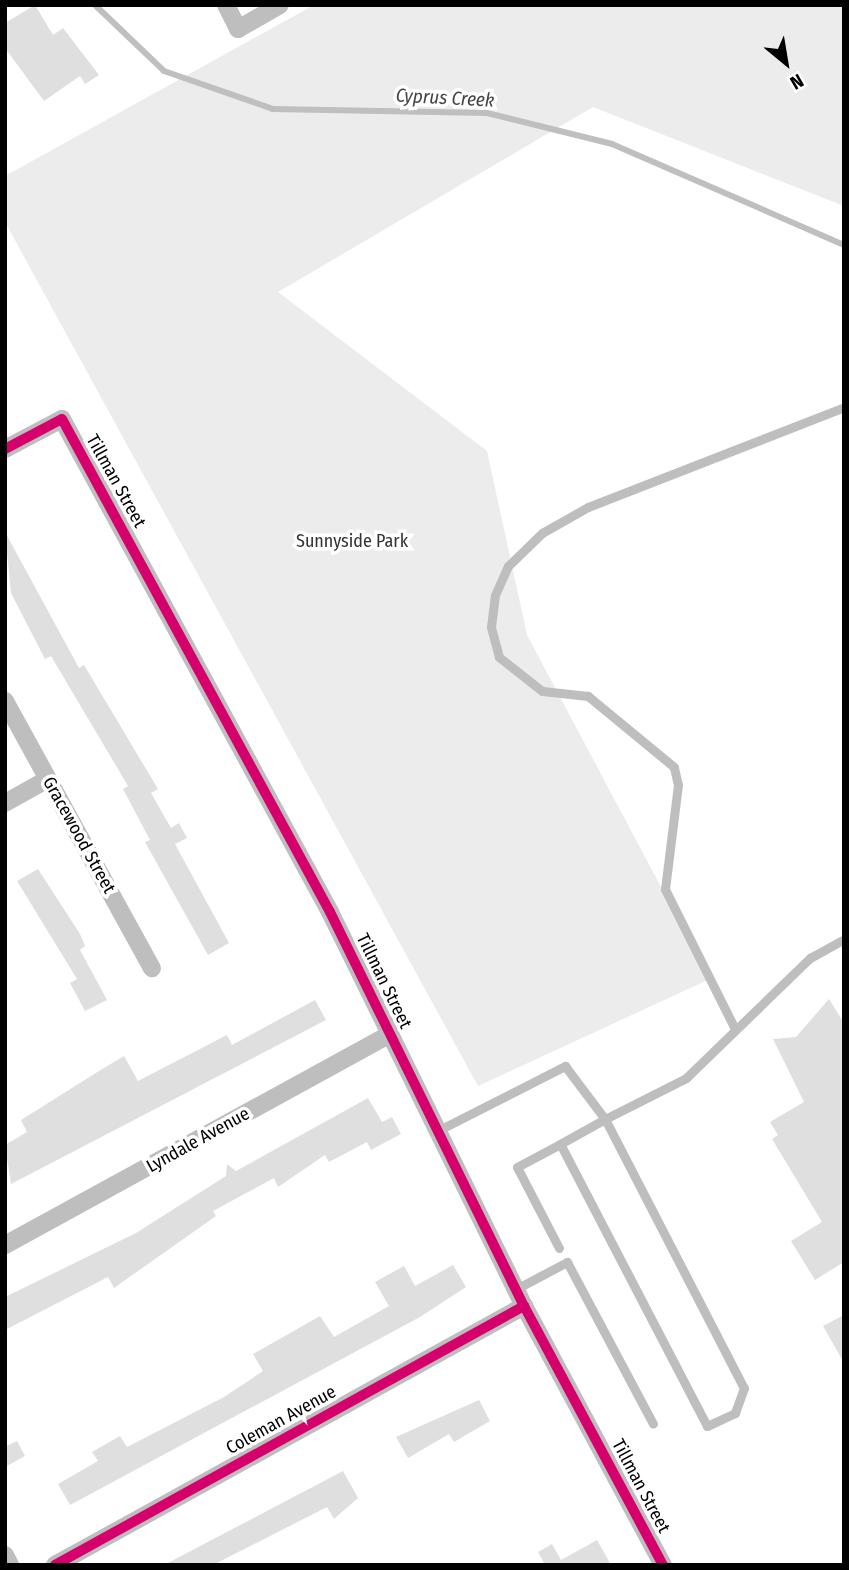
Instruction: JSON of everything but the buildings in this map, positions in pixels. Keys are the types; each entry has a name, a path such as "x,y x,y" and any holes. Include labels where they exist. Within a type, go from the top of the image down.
{"street":[{"path":"226,5 238,29 280,5"},
{"name":"Tillman Street","path":"5,449 62,419 390,1034 524,1306 663,1565"},
{"name":"Gracewood Street","path":"5,701 152,968"},
{"path":"5,803 48,779"},
{"name":"Lyndale Avenue","path":"5,1245 390,1034"},
{"name":"Coleman Avenue","path":"55,1565 524,1306"},
{"path":"5,1555 10,1565"}],"lane":[{"path":"734,1027 665,889 678,785 674,767 588,696 542,691 499,657 491,627 495,595 508,566 542,533 588,507 844,407"},
{"path":"559,1248 517,1167 686,1078 734,1027 810,958 844,939"},
{"path":"437,1131 565,1066 605,1119 744,1388 735,1413 707,1426 560,1143"},
{"path":"516,1289 567,1262 653,1424"}],"green space":[{"name":"Sunnyside Park","path":"314,5 844,5 844,206 593,107 278,292 487,451 527,635 710,979 478,1086 5,222 5,176"}],"waterway":[{"name":"Cyprus Creek","path":"95,5 164,71 273,109 487,113 612,144 844,245"}],"cycle path":[{"path":"5,449 62,419 330,912 524,1306 663,1565"},
{"path":"55,1565 524,1306"}]}
